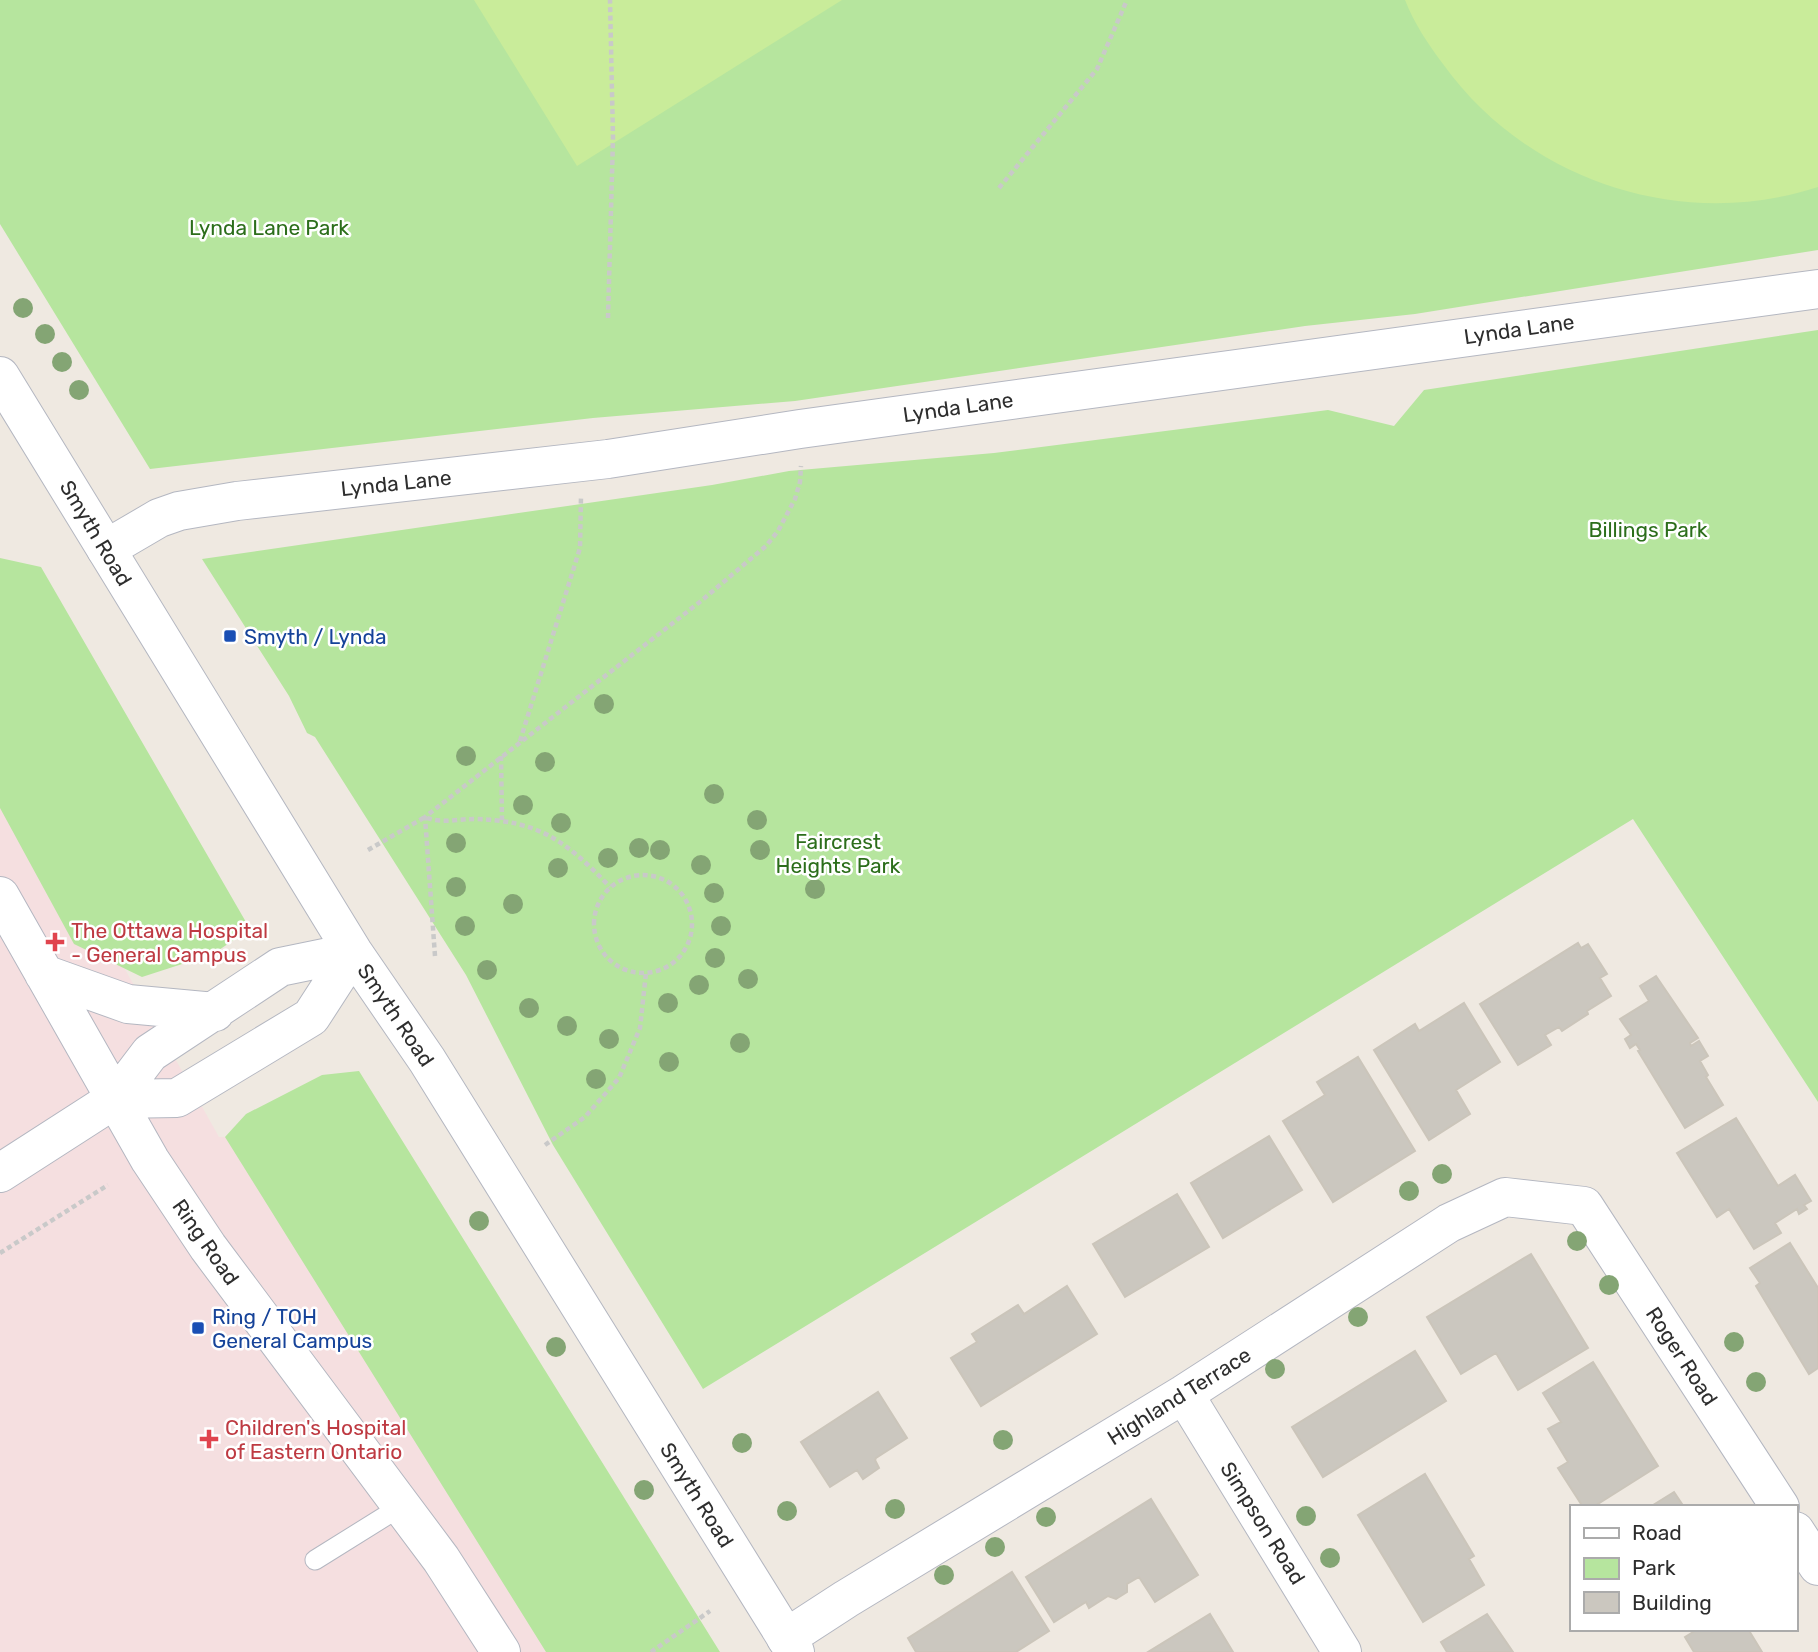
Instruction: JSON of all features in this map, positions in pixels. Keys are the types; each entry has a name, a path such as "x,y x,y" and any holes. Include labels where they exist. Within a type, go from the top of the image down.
{"street":[{"name":"Lynda Lane","path":"106,549 159,518 179,511 237,501 579,463 800,429 1818,289"},
{"name":"Smyth Road","path":"0,376 353,952 427,1060 791,1645"},
{"name":"Ring Road","path":"0,896 150,1160 208,1247 441,1559 501,1652"},
{"path":"0,1173 115,1099 150,1053 280,967 353,952"},
{"path":"115,1099 177,1098 311,1017 353,952"},
{"path":"44,974 128,1004 215,1012"},
{"name":"Highland Terrace","path":"791,1645 857,1592 1184,1394 1449,1223 1505,1197 1584,1206"},
{"name":"Roger Road","path":"1584,1206 1779,1505"},
{"name":"Simpson Road","path":"1184,1394 1342,1652"},
{"path":"1797,1534 1818,1566"}],"lane":[{"path":"315,1560 400,1507"}],"path":[{"path":"608,318 613,138 610,0"},
{"path":"999,188 1097,69 1127,0"},
{"path":"368,850 425,817 701,601 771,541 791,509 800,482 800,429"},
{"path":"519,742 580,548 579,463"},
{"path":"501,756 502,821"},
{"path":"425,817 438,820 502,821 540,831 581,857 610,887"},
{"path":"425,817 435,956"},
{"path":"649,875 673,885 688,905 692,923 686,948 668,966 646,973 628,971 617,965 604,953 595,931 600,902 610,887 631,876 649,875"},
{"path":"545,1145 586,1117 619,1078 640,1028 646,973"},
{"path":"0,1253 108,1185"},
{"path":"651,1652 710,1611"}],"shaded area":[{"name":"Children's Hospital of Eastern Ontario","path":"0,746 219,1137 225,1137 553,1652 0,1652"}],"green space":[{"name":"Lynda Lane Park","path":"0,0 1818,0 1818,250 1415,314 1305,326 795,401 593,418 150,469 0,224"},
{"path":"474,0 842,0 577,166"},
{"path":"1405,0 1818,0 1818,187 1766,199 1713,203 1661,199 1611,186 1562,166 1518,139 1478,105 1432,49"},
{"name":"Faircrest Heights Park","path":"1818,330 1818,1102 1633,819 703,1389 553,1145 466,975 315,737 307,733 289,696 202,559 712,485 789,471 994,453 1328,410 1394,426 1424,390"},
{"path":"0,558 41,567 250,929 213,954 142,977 74,944 0,808"},
{"path":"359,1071 720,1652 546,1652 225,1137 246,1114 322,1075"}],"building":[{"path":"1578,943 1581,948 1588,944 1607,974 1600,978 1611,996 1562,1031 1559,1027 1545,1035 1551,1045 1518,1065 1480,1004"},
{"path":"1656,976 1698,1038 1690,1043 1691,1046 1699,1041 1708,1056 1700,1061 1723,1105 1685,1128 1636,1044 1630,1048 1625,1039 1631,1035 1620,1019 1649,1001 1640,986"},
{"path":"1464,1003 1500,1062 1456,1090 1470,1114 1429,1140 1374,1050 1415,1024 1419,1031"},
{"path":"1358,1057 1415,1151 1333,1202 1283,1121 1325,1095 1317,1082"},
{"path":"1736,1118 1778,1186 1795,1175 1811,1201 1804,1205 1807,1209 1799,1214 1797,1209 1775,1223 1781,1233 1754,1249 1729,1209 1717,1217 1677,1153"},
{"path":"1269,1136 1302,1190 1223,1238 1191,1183"},
{"path":"1177,1194 1209,1247 1125,1297 1093,1244"},
{"path":"1790,1243 1818,1288 1818,1368 1809,1374 1756,1286 1760,1283 1750,1268"},
{"path":"1531,1254 1588,1348 1518,1390 1496,1353 1461,1374 1427,1317"},
{"path":"1067,1286 1097,1334 981,1406 951,1358 977,1342 972,1334 1018,1305 1024,1314"},
{"path":"1415,1351 1446,1401 1323,1477 1292,1427"},
{"path":"1593,1362 1658,1466 1596,1505 1582,1505 1558,1468 1568,1462 1548,1429 1561,1422 1543,1393"},
{"path":"878,1392 907,1438 876,1458 879,1468 863,1479 857,1470 830,1487 801,1442"},
{"path":"1425,1474 1474,1556 1469,1559 1484,1585 1423,1622 1358,1515"},
{"path":"1674,1492 1683,1505 1653,1505"},
{"path":"1151,1499 1198,1575 1155,1602 1139,1577 1127,1584 1127,1592 1116,1599 1108,1596 1089,1608 1086,1602 1054,1622 1026,1577"},
{"path":"1012,1572 1049,1631 1016,1652 916,1652 908,1638"},
{"path":"1210,1614 1233,1652 1148,1652"},
{"path":"1487,1614 1513,1652 1447,1652 1441,1642"},
{"path":"1695,1631 1749,1631 1762,1652 1694,1652 1685,1637"}],"place":[{"name":"Smyth / Lynda","path":"230,636"},
{"name":"The Ottawa Hospital - General Campus","path":"55,942"},
{"name":"Ring / TOH General Campus","path":"198,1328"},
{"name":"Children's Hospital of Eastern Ontario","path":"209,1439"}],"park label":[{"name":"Billings Park","path":"1648,529"}]}
